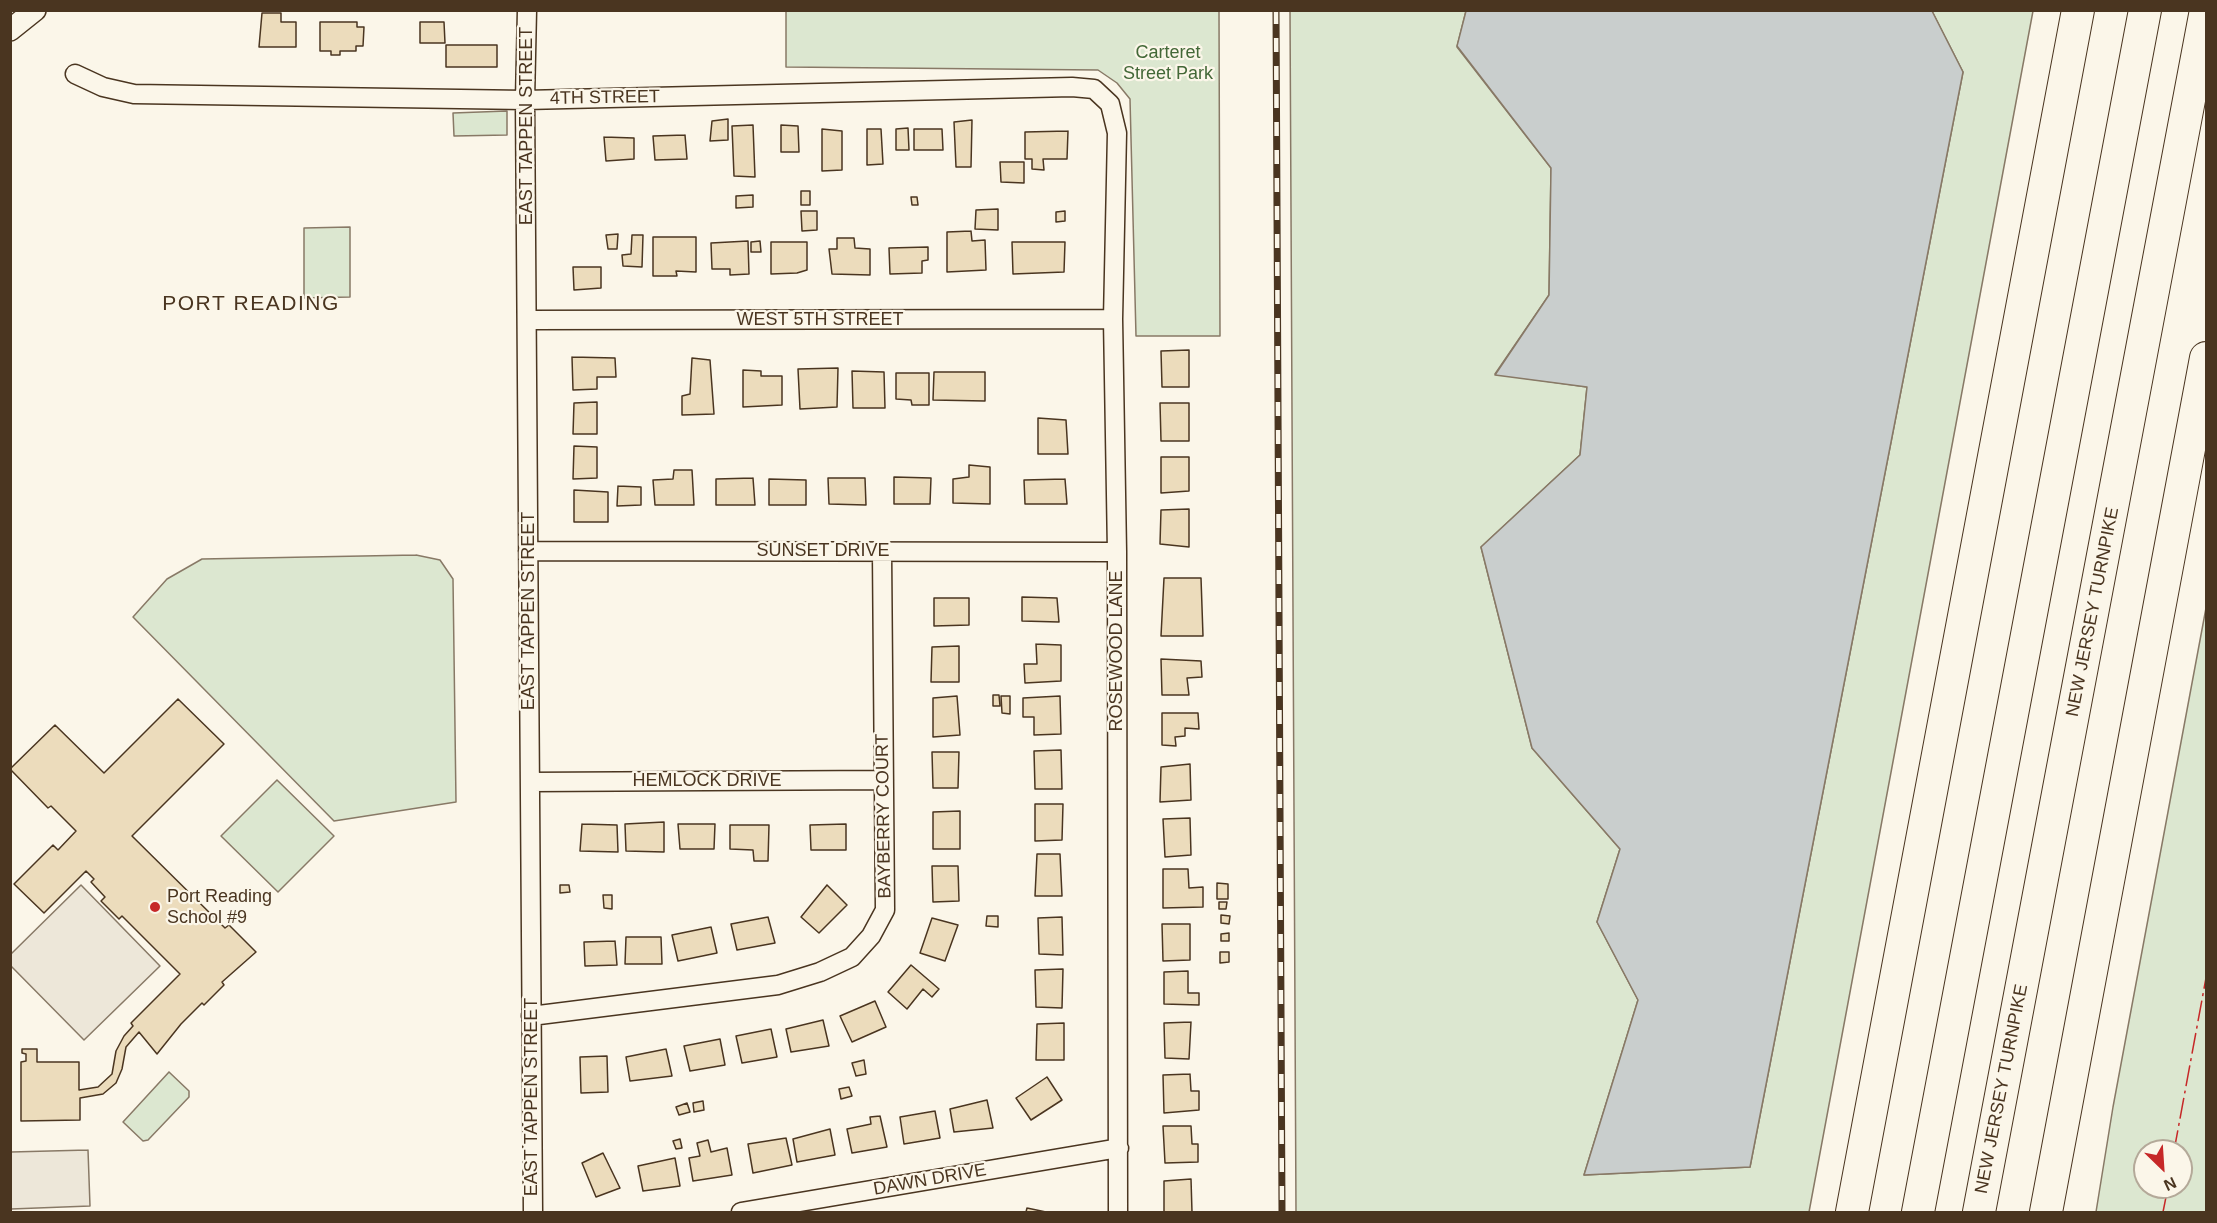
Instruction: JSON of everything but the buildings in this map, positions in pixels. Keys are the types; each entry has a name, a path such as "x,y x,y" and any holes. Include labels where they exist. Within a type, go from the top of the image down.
{"highway":[{"path":"1852,1212 2078,10"},
{"path":"1918,1212 2145,10"},
{"name":"NEW JERSEY TURNPIKE","path":"1979,1212 2206,10"},
{"path":"2046,1212 2206,358"}],"street":[{"path":"10,30 35,10"},
{"name":"EAST TAPPEN STREET","path":"527,10 525,100 533,1212"},
{"name":"4TH STREET","path":"75,74 103,87 134,94 525,100 1072,87 1094,89 1101,95"},
{"name":"ROSEWOOD LANE","path":"1101,95 1110,104 1117,133 1113,319 1117,552 1118,1212"},
{"name":"WEST 5TH STREET","path":"527,320 1113,319"},
{"name":"SUNSET DRIVE","path":"528,551 1117,552"},
{"name":"BAYBERRY COURT","path":"531,1016 778,985 820,972 852,957 872,936 885,910 882,552"},
{"name":"HEMLOCK DRIVE","path":"530,782 884,780"},
{"name":"DAWN DRIVE","path":"741,1212 1119,1148"}],"green space":[{"name":"Carteret Street Park","path":"786,11 1219,11 1220,336 1136,336 1130,99 1117,83 1098,70 786,67"},
{"path":"1290,11 1466,11 1457,47 1551,168 1549,295 1495,374 1587,387 1580,455 1481,547 1532,748 1620,849 1597,922 1638,1000 1584,1175 1750,1167 1963,72 1932,11 2033,11 1809,1212 1296,1212"},
{"path":"507,111 507,135 454,136 453,113"},
{"path":"350,227 350,297 304,298 304,228"},
{"path":"416,555 440,560 453,579 456,802 334,821 133,617 167,579 202,559"},
{"path":"2206,608 2206,1212 2096,1212 2113,1107"},
{"path":"277,780 334,836 278,892 221,836"},
{"path":"169,1072 189,1091 189,1097 148,1140 143,1141 123,1122"}],"shaded area":[{"path":"1466,11 1932,11 1963,72 1750,1167 1584,1175 1638,1000 1597,922 1620,849 1532,748 1481,547 1580,455 1587,387 1495,375 1549,295 1551,168 1457,46"},
{"path":"81,885 160,966 84,1040 10,965 11,954"},
{"path":"88,1150 90,1206 11,1209 11,1152"}],"railway":[{"path":"1276,10 1282,1212"}],"power":[{"path":"2176,1139 2206,978"},
{"path":"2163,1212 2166,1199"}],"place":[{"name":"Port Reading School #9","path":"155,907"}],"district":[{"name":"PORT READING","path":"251,304"}]}
